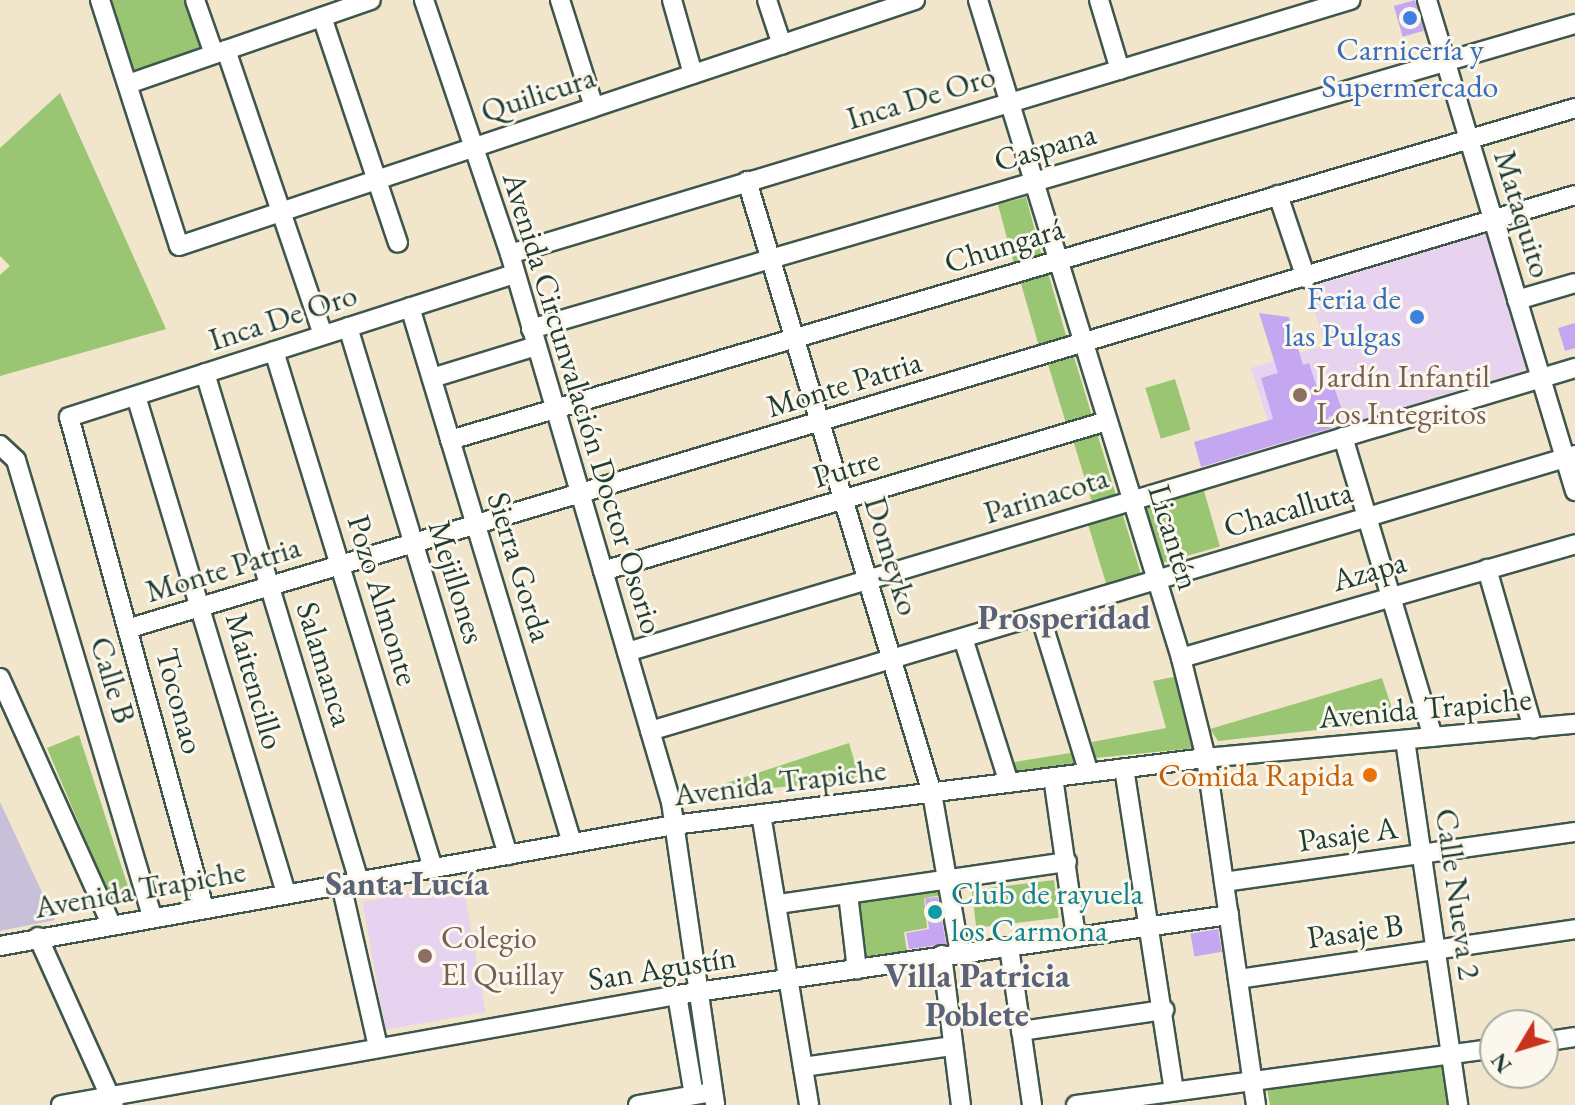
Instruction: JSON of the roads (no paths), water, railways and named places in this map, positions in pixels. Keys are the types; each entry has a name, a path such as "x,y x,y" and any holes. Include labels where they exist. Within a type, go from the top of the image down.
{"street":[{"path":"100,0 128,84 371,0"},
{"path":"195,0 220,52 281,212 323,335"},
{"name":"Avenida Circunvalación Doctor Osorio","path":"424,0 510,254 650,731 674,825 687,994 707,1097"},
{"path":"560,0 594,107"},
{"path":"672,0 693,74"},
{"path":"767,0 782,45"},
{"name":"Quilicura","path":"128,84 179,246 915,0"},
{"name":"Licantén","path":"978,0 1181,658 1206,758 1256,1105"},
{"path":"1099,0 1120,70"},
{"name":"Inca De Oro","path":"510,254 1120,70 1319,4 1350,0"},
{"name":"Mataquito","path":"1427,0 1541,378 1570,457 1575,491"},
{"path":"322,17 398,243"},
{"name":"Caspana","path":"432,378 534,337 771,259 1575,24"},
{"name":"Chungará","path":"450,440 1575,108"},
{"name":"Domeyko","path":"747,181 932,793 947,879 952,1046 961,1105"},
{"path":"1278,195 1306,278"},
{"name":"Monte Patria","path":"130,628 1575,195"},
{"name":"Inca De Oro","path":"69,417 515,274"},
{"path":"1517,300 1575,283"},
{"name":"Sierra Gorda","path":"410,307 572,843"},
{"name":"Mejillones","path":"348,327 508,855"},
{"name":"Pozo Almonte","path":"274,351 433,868"},
{"name":"Parinacota","path":"627,652 1575,368"},
{"name":"Salamanca","path":"205,373 270,586 350,882 378,1047"},
{"name":"Maitencillo","path":"136,396 202,606 286,893"},
{"name":"Toconao","path":"69,417 130,628 204,908"},
{"name":"Putre","path":"603,571 1107,421"},
{"path":"1343,437 1433,737"},
{"name":"Calle B","path":"0,445 16,460 152,917"},
{"name":"Chacalluta","path":"650,731 1570,457"},
{"name":"Azapa","path":"1181,658 1575,544"},
{"path":"1487,569 1533,728"},
{"path":"1040,615 1089,773"},
{"path":"963,638 1009,783"},
{"path":"0,678 111,924"},
{"name":"Avenida Trapiche","path":"0,946 674,825 1206,758 1575,724"},
{"name":"Calle Nueva 2","path":"1405,740 1458,1105"},
{"path":"1124,768 1174,1090"},
{"path":"1053,777 1076,937"},
{"path":"761,814 791,978 809,1105"},
{"name":"Pasaje A","path":"1224,882 1575,832"},
{"path":"778,904 1067,862"},
{"path":"848,894 857,969"},
{"name":"San Agustín","path":"61,1105 112,1100 378,1047 687,994 1229,915"},
{"name":"Pasaje B","path":"1238,979 1575,929"},
{"path":"38,937 112,1100"},
{"path":"1009,947 1032,1105"},
{"path":"1021,1031 1164,1010"},
{"path":"803,1067 952,1046"},
{"path":"1076,1105 1145,1100 1174,1090 1252,1078 1269,1082 1479,1050"},
{"path":"638,1105 707,1097"}],"place":[{"name":"Carnicería y Supermercado","path":"1410,18"},
{"name":"Feria de las Pulgas","path":"1417,317"},
{"name":"Jardín Infantil Los Integritos","path":"1300,395"},
{"name":"Comida Rapida","path":"1370,775"},
{"name":"Club de rayuela los Carmona","path":"935,912"},
{"name":"Colegio El Quillay","path":"425,956"}],"district":[{"name":"Prosperidad","path":"1064,618"},
{"name":"Santa Lucía","path":"407,884"},
{"name":"Villa Patricia Poblete","path":"977,994"}]}
